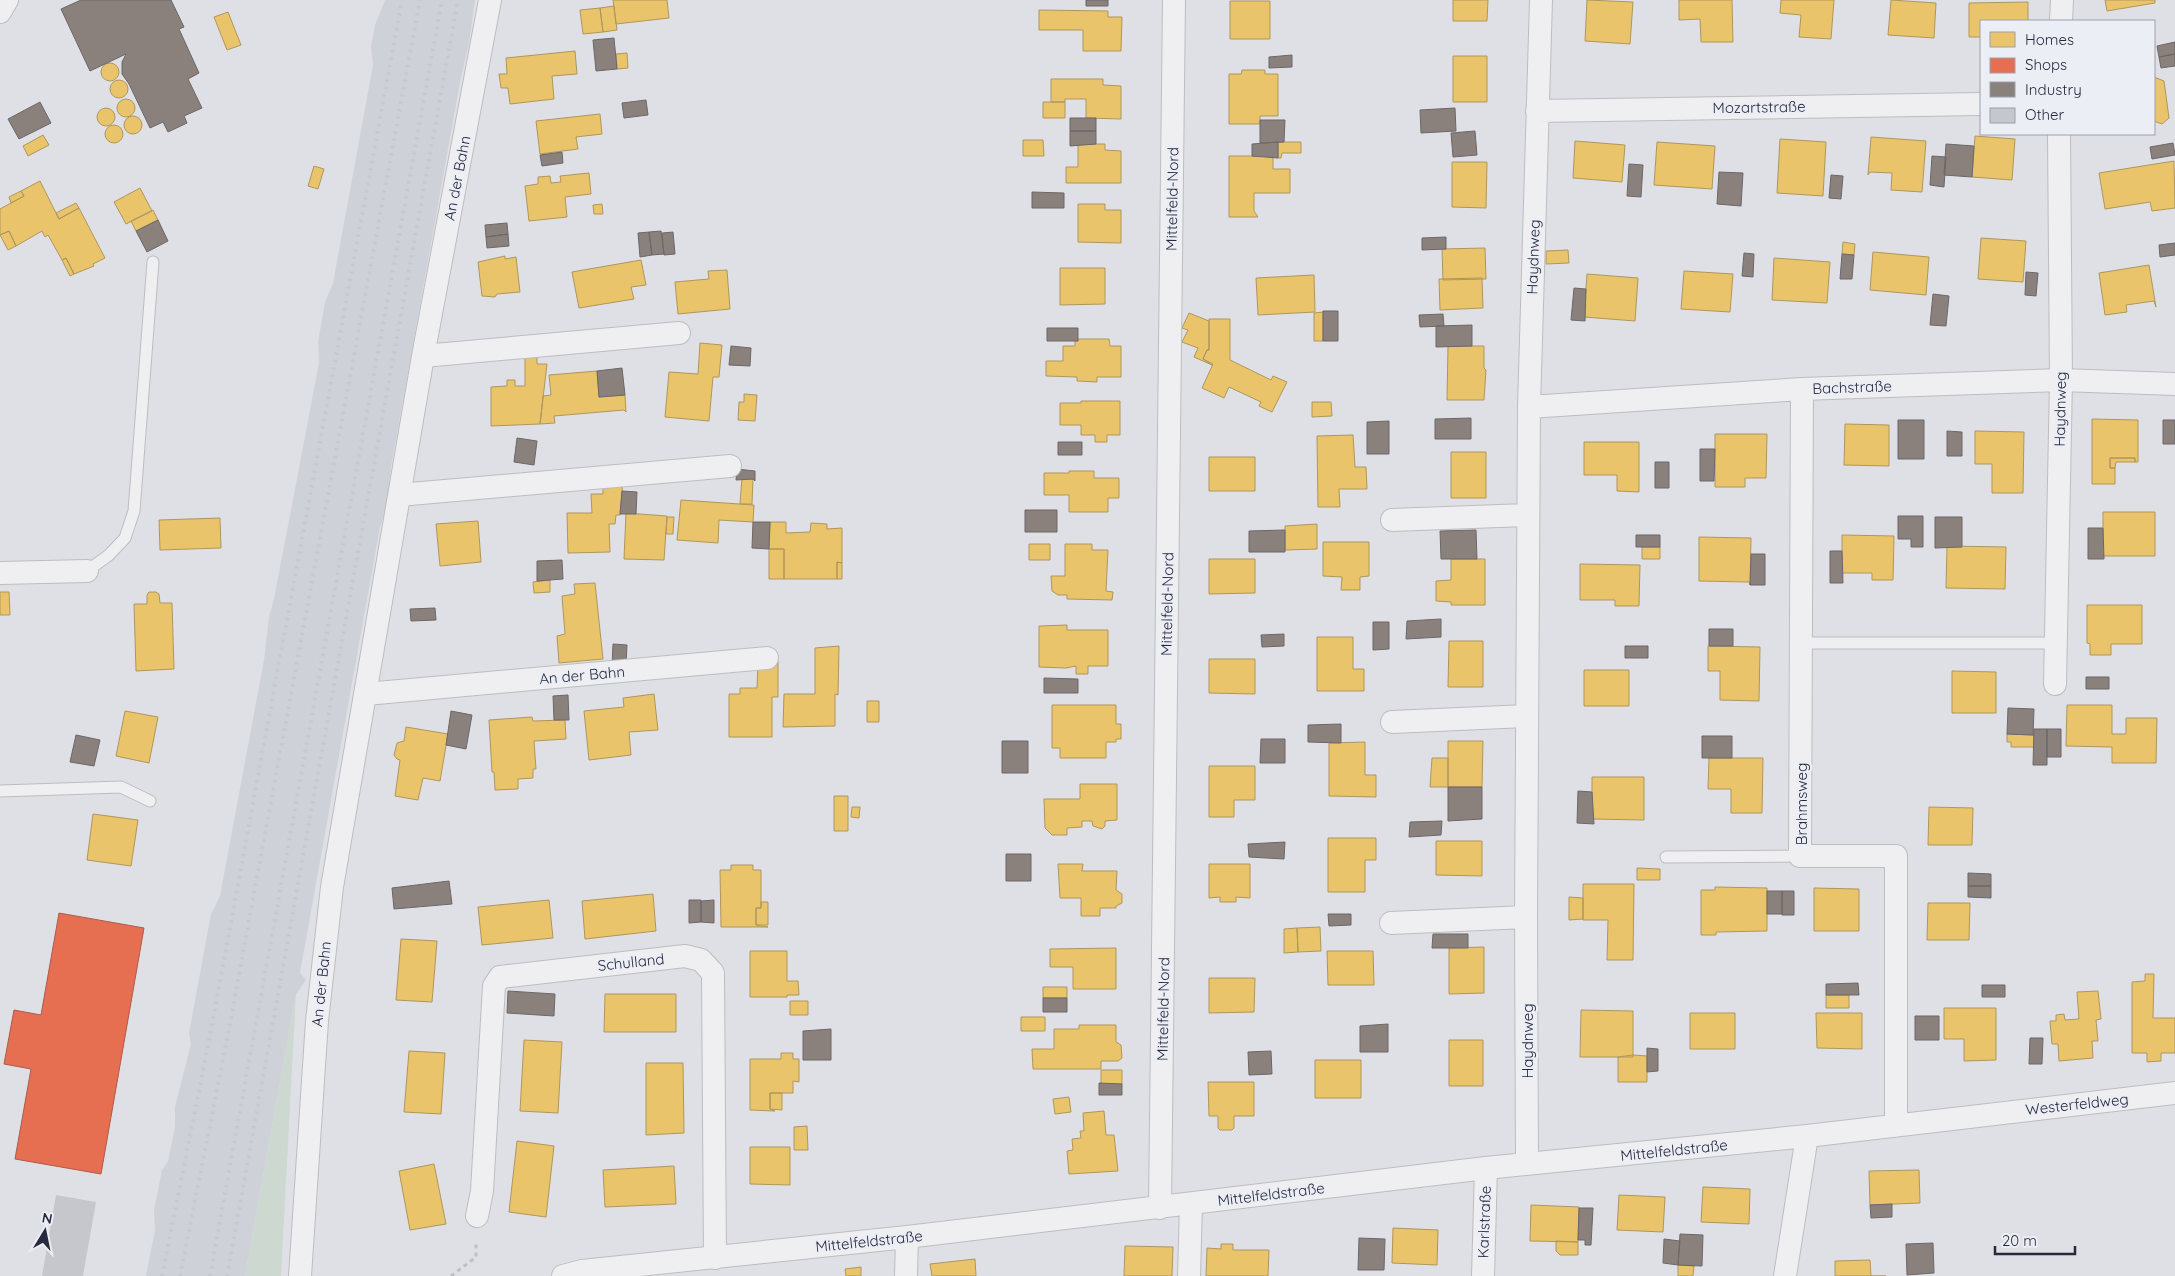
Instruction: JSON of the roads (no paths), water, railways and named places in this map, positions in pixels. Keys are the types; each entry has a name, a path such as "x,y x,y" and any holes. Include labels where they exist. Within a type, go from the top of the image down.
{"street":[{"path":"0,12 7,0"},
{"name":"An der Bahn","path":"300,1276 317,1021 332,887 423,356 490,0"},
{"name":"Mittelfeld-Nord","path":"1160,1208 1174,0"},
{"name":"Haydnweg","path":"1527,1164 1526,917 1529,407 1541,0"},
{"path":"2061,20 2062,0"},
{"name":"Mozartstraße","path":"1538,111 1980,104"},
{"name":"Haydnweg","path":"2055,684 2061,380 2058,135"},
{"path":"423,356 678,333"},
{"name":"Bachstraße","path":"1529,407 1802,389 2061,380 2175,384"},
{"name":"Brahmsweg","path":"1802,389 1800,856 1896,856 1896,1125"},
{"path":"399,495 730,466"},
{"path":"1392,520 1528,515"},
{"path":"0,573 87,571"},
{"name":"An der Bahn","path":"366,694 768,658"},
{"path":"1392,722 1527,716"},
{"path":"1391,923 1526,917"},
{"name":"Schulland","path":"477,1216 482,1191 494,986 500,977 685,956 701,960 713,973 715,1258"},
{"name":"Westerfeldweg","path":"1980,1114 2175,1093"},
{"name":"Mittelfeldstraße","path":"575,1274 1160,1208 1486,1168 1807,1136 1980,1114"},
{"path":"1785,1276 1807,1136"},
{"name":"Karlstraße","path":"1482,1276 1486,1168"},
{"path":"1189,1276 1191,1204"},
{"path":"906,1276 907,1237"}],"lane":[{"path":"87,571 109,555 125,538 134,511 153,262"},
{"path":"1801,644 2056,643"},
{"path":"0,791 121,787 150,801"},
{"path":"1666,857 1800,856"}],"railway":[{"path":"162,1276 210,1035 402,0"},
{"path":"180,1276 227,1039 420,0"},
{"path":"210,1276 442,0"},
{"path":"227,1276 458,0"}]}
